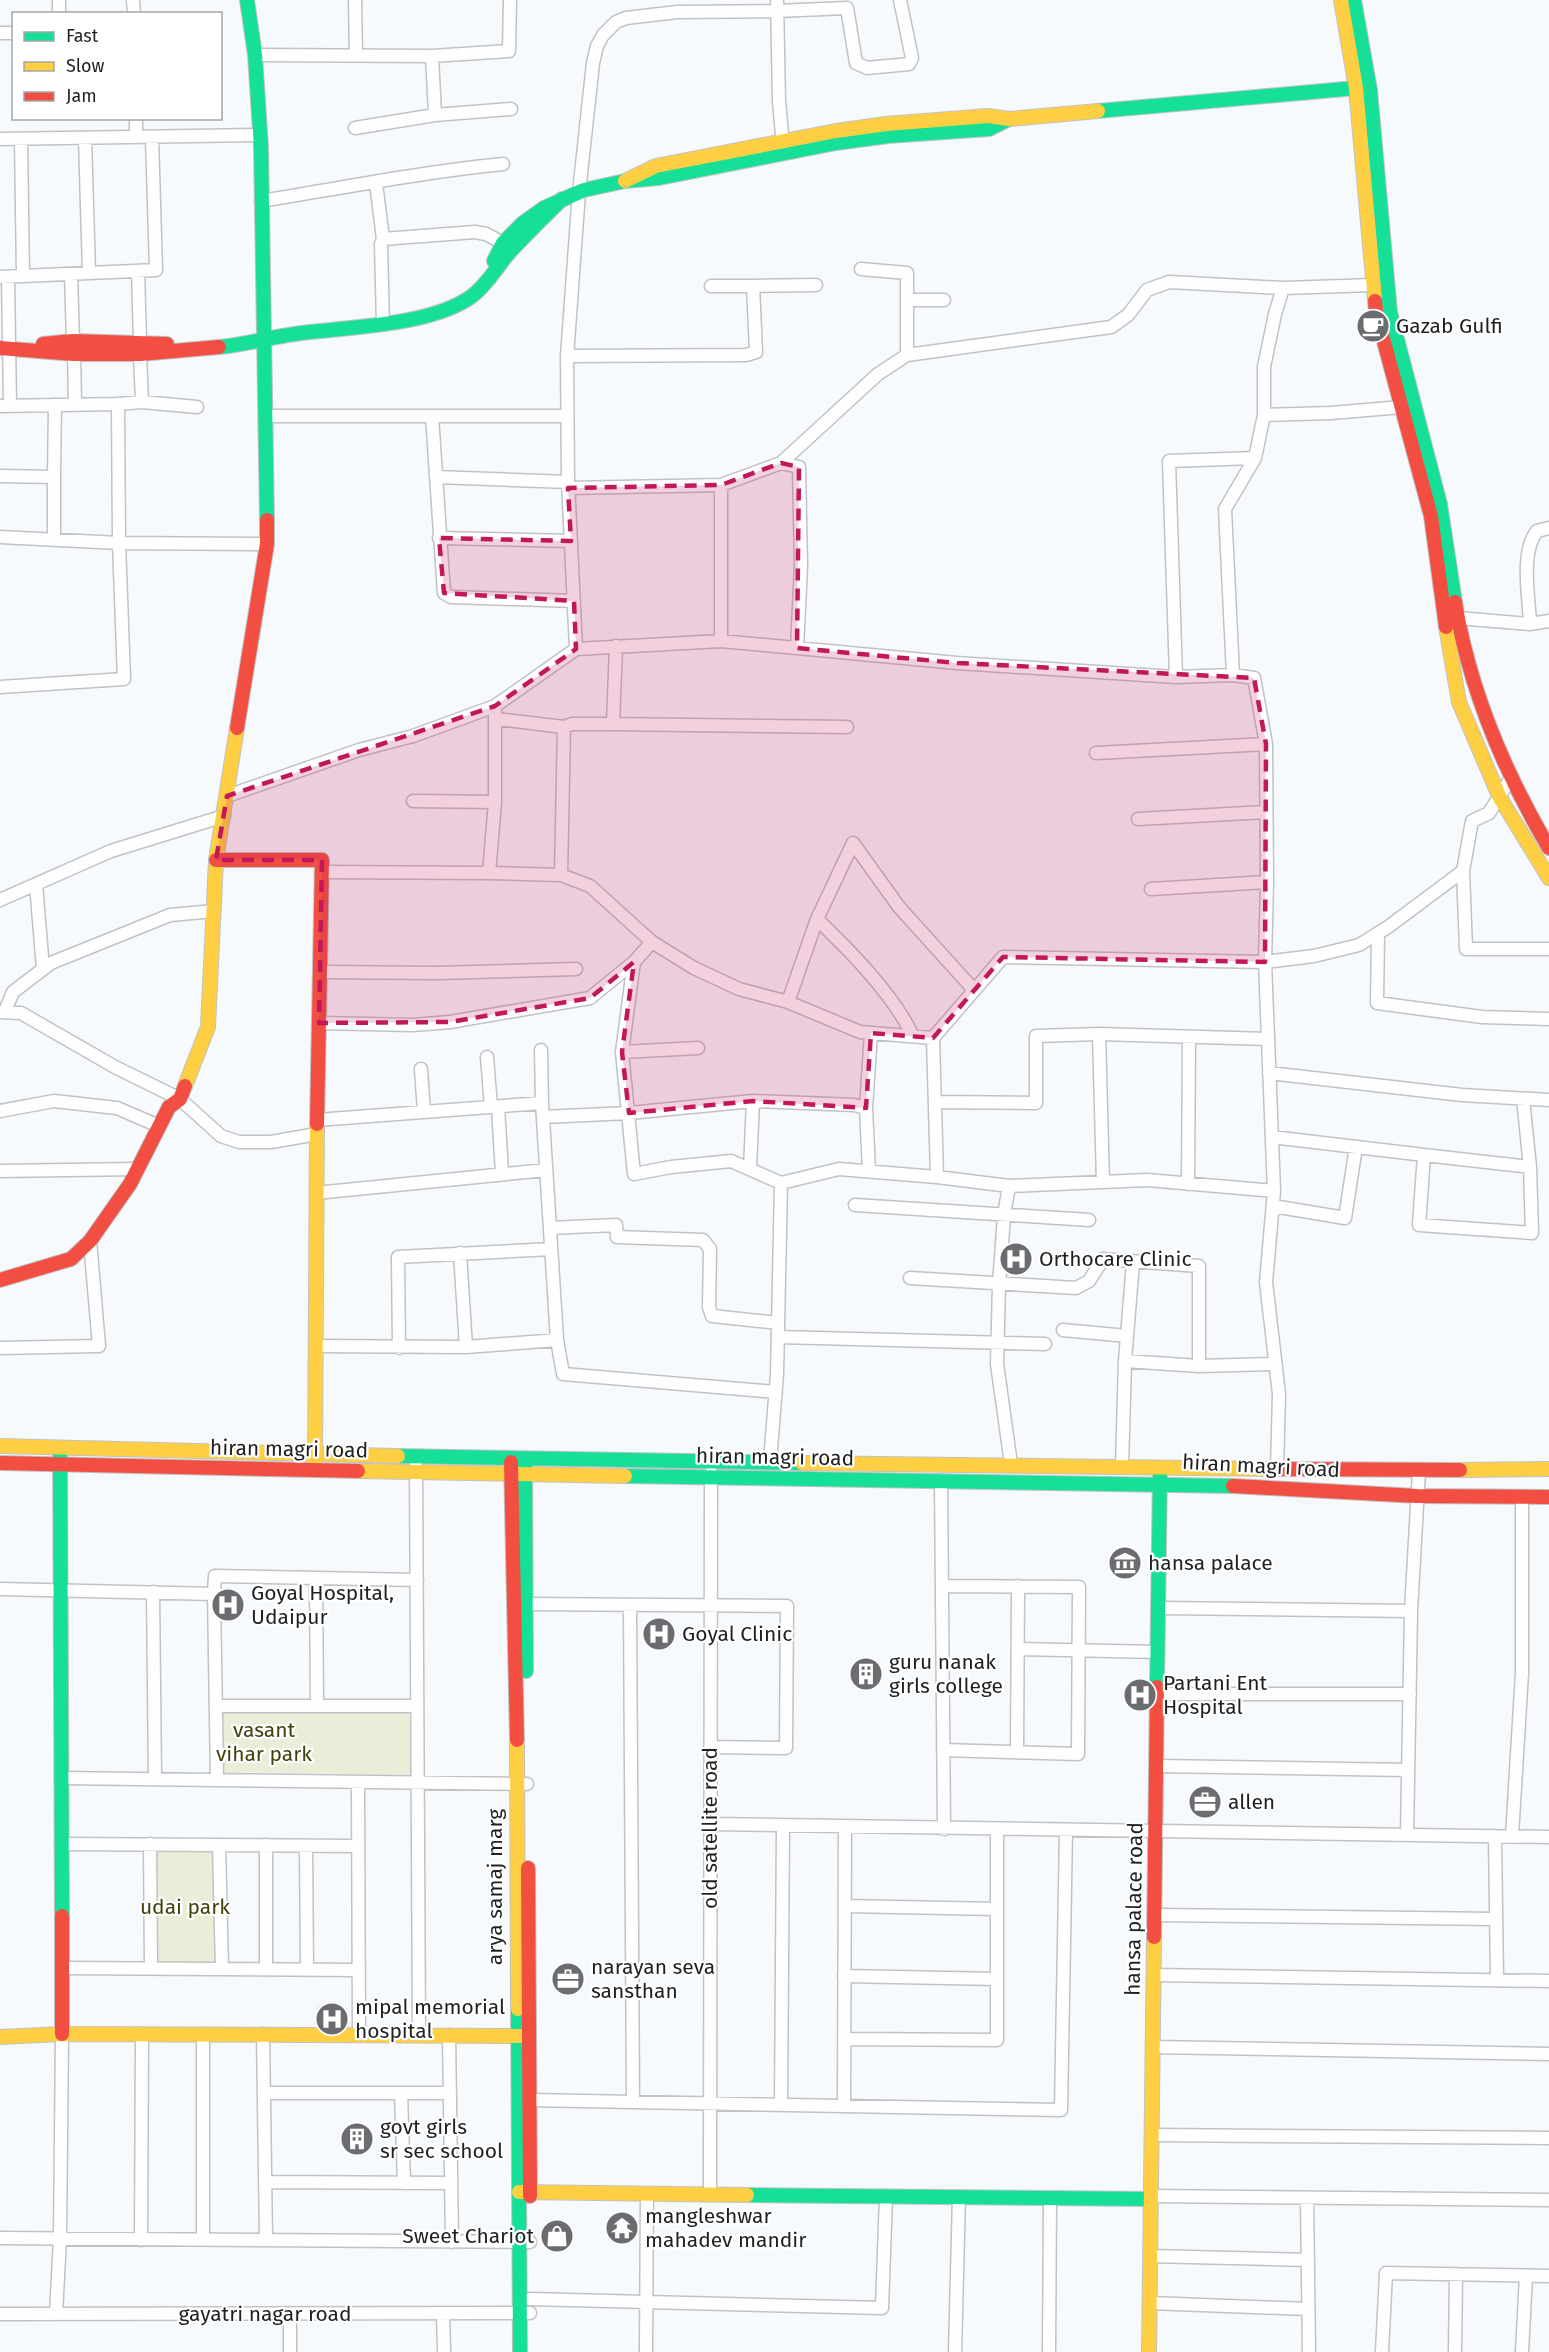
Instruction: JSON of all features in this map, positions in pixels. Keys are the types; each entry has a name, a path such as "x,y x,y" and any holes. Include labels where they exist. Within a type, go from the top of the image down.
{"street":[{"path":"0,1280 71,1259 90,1240 130,1184 169,1107 180,1099 208,1027 216,860 267,544 260,135 255,55 247,0"},
{"path":"354,0 356,56"},
{"path":"255,55 432,56 509,51 510,0"},
{"path":"576,649 568,485 567,356 579,192 593,63 597,46 611,26 627,18 777,6 847,8 856,63 867,68 909,64 912,58 900,0"},
{"path":"1341,0 1356,88 1376,312 1431,516 1459,702 1500,798 1549,878"},
{"path":"1354,0 1370,90 1390,312 1440,504 1458,618 1480,701 1512,776 1542,826 1549,848"},
{"path":"777,6 779,102 783,146"},
{"path":"432,56 435,114"},
{"path":"4,348 212,348 291,334 382,324 424,316 462,302 481,288 490,274 503,243 532,216 579,192 625,181 656,166 783,146 886,124 988,116 1009,119 1356,88"},
{"path":"355,128 435,114 511,109"},
{"path":"136,120 136,137"},
{"path":"0,139 260,135"},
{"path":"152,136 156,270 4,277 5,405 142,402 197,407"},
{"path":"85,138 89,273"},
{"path":"21,139 23,276"},
{"path":"261,201 441,170 503,164"},
{"path":"376,183 383,239 381,244 382,324"},
{"path":"490,274 562,199"},
{"path":"383,239 475,232 486,234 503,243"},
{"path":"861,269 907,273 907,355"},
{"path":"138,271 142,402"},
{"path":"71,274 75,404"},
{"path":"436,477 568,485 721,485 781,463 878,374 907,355 1111,327 1128,315 1147,290 1168,282 1283,288 1374,285"},
{"path":"711,286 816,285"},
{"path":"567,356 746,355 756,352 753,286"},
{"path":"1233,675 1225,509 1255,458 1264,415 1264,367 1283,288"},
{"path":"907,300 944,300"},
{"path":"0,687 124,679 119,543 118,404"},
{"path":"54,540 56,405"},
{"path":"1264,415 1331,413 1402,407"},
{"path":"265,416 567,416"},
{"path":"432,416 444,593 451,597 574,601"},
{"path":"1176,677 1169,461 1255,458"},
{"path":"781,463 799,467 801,566 797,648"},
{"path":"0,476 54,477"},
{"path":"721,485 721,641"},
{"path":"1530,624 1528,546 1530,539 1537,531 1549,528"},
{"path":"0,537 119,543 267,544"},
{"path":"439,538 571,541"},
{"path":"1458,618 1530,624 1549,621"},
{"path":"227,796 359,750 413,736 495,706 576,649 721,641 957,663 1176,677 1233,675 1254,678 1266,744 1265,962 1274,1191 1266,1282 1279,1394 1277,1469"},
{"path":"613,724 616,646"},
{"path":"489,873 495,802 497,719 495,706"},
{"path":"497,719 564,727 572,724 613,724 847,727"},
{"path":"561,875 564,727"},
{"path":"1096,753 1266,744"},
{"path":"1512,776 1489,813 1472,821 1463,871 1466,949 1549,949"},
{"path":"413,801 495,802"},
{"path":"1138,819 1266,812"},
{"path":"0,900 111,851 224,816"},
{"path":"788,1002 817,919 853,843 899,907 974,990"},
{"path":"216,860 322,860 316,1193 315,1471"},
{"path":"937,1177 933,1038 1003,957 1265,962 1314,956 1359,945 1463,871"},
{"path":"321,872 561,875 590,886 652,942 694,969 740,989 788,1002 860,1032 933,1038"},
{"path":"1150,889 1267,882"},
{"path":"36,884 43,969"},
{"path":"214,911 170,915 51,963 13,992 3,1011 21,1013 116,1067 180,1099 221,1136 239,1143 271,1142 317,1127 424,1112 542,1103"},
{"path":"817,919 848,949 905,1018 914,1036"},
{"path":"1378,933 1377,1003 1482,1017 1549,1019"},
{"path":"319,1023 450,1022 590,998 634,962 652,942"},
{"path":"634,962 622,1052 634,1174 671,1167 731,1161 781,1183 839,1169 1009,1186 1147,1180 1274,1191"},
{"path":"321,972 437,973 576,969"},
{"path":"868,1171 866,1108 872,1033"},
{"path":"935,1102 1036,1103 1036,1036 1099,1034 1268,1039"},
{"path":"1099,1034 1103,1182"},
{"path":"1188,1184 1189,1037"},
{"path":"622,1052 698,1048"},
{"path":"541,1050 542,1103 557,1341 563,1374 776,1392"},
{"path":"487,1057 502,1173"},
{"path":"421,1069 424,1112"},
{"path":"1269,1073 1461,1095 1549,1100"},
{"path":"1424,1155 1419,1225 1532,1233 1530,1167 1523,1099"},
{"path":"0,1111 54,1101 117,1108 159,1126"},
{"path":"543,1117 629,1113 753,1101 854,1105 866,1108"},
{"path":"750,1169 753,1101"},
{"path":"1272,1137 1530,1167"},
{"path":"1272,1206 1346,1218 1356,1148"},
{"path":"0,1172 137,1169"},
{"path":"316,1193 546,1170"},
{"path":"770,1462 776,1392 781,1183"},
{"path":"1009,1186 1004,1215 999,1284 997,1364 1011,1464"},
{"path":"855,1205 1089,1220"},
{"path":"550,1227 616,1225 617,1237 704,1240 710,1249 709,1307 712,1316 778,1323"},
{"path":"0,1348 99,1346 90,1240"},
{"path":"399,1348 398,1257 551,1249"},
{"path":"460,1253 466,1347"},
{"path":"910,1278 1076,1288 1089,1281 1103,1259 1198,1266 1199,1366"},
{"path":"1122,1465 1125,1361 1133,1262"},
{"path":"1064,1330 1127,1336"},
{"path":"778,1337 1045,1344"},
{"path":"316,1346 466,1347 557,1341"},
{"path":"1125,1361 1199,1366 1275,1364"},
{"path":"0,1446 518,1459 1122,1465 1419,1471 1549,1469"},
{"path":"57,2314 62,2034 60,1448"},
{"path":"416,1456 419,2035"},
{"path":"61,1778 522,1784 526,1604 518,1459"},
{"name":"old satellite road","path":"710,2194 711,1461"},
{"name":"hiran magri road","path":"0,1463 315,1471 1161,1483 1276,1487 1418,1496 1549,1497"},
{"name":"hansa palace road","path":"1149,2352 1160,1466"},
{"path":"1407,1835 1411,1611 1419,1471"},
{"name":"arya samaj marg","path":"518,1474 527,2309 520,2352"},
{"path":"941,1480 944,1829"},
{"path":"1512,1836 1522,1672 1522,1497"},
{"path":"217,1780 215,1576 417,1580"},
{"path":"316,1578 317,1706"},
{"path":"942,1586 1078,1587 1078,1754 943,1750"},
{"path":"1017,1752 1018,1586"},
{"path":"0,1588 214,1594"},
{"path":"153,1592 155,1779"},
{"path":"526,1604 787,1606 786,1748 710,1747"},
{"path":"630,1605 633,2101"},
{"path":"1159,1608 1411,1611"},
{"path":"1018,1649 1158,1652"},
{"path":"1158,1694 1410,1694"},
{"path":"216,1706 417,1706"},
{"path":"1157,1766 1408,1770"},
{"path":"358,1782 360,2035"},
{"path":"711,1824 1066,1831 1549,1836"},
{"path":"782,2104 783,1826"},
{"path":"844,2105 845,1827"},
{"path":"844,2039 997,2040 997,1829"},
{"path":"529,2100 1061,2110 1066,1831"},
{"path":"1495,1836 1497,1980"},
{"path":"61,1844 358,1846"},
{"path":"150,1845 151,1968"},
{"path":"219,1845 222,1969"},
{"path":"266,1845 266,1969"},
{"path":"306,1846 308,1970"},
{"path":"844,1906 997,1909"},
{"path":"1155,1915 1496,1919"},
{"path":"62,1968 359,1970"},
{"path":"1154,1975 1549,1981"},
{"path":"844,1976 997,1979"},
{"path":"0,2037 62,2034 523,2036 529,2100 524,2192 1050,2198 1549,2200"},
{"path":"141,2240 142,2034"},
{"path":"203,2034 203,2240"},
{"path":"263,2034 266,2240"},
{"path":"449,2035 452,2242"},
{"path":"1153,2047 1549,2054"},
{"path":"264,2092 450,2093"},
{"path":"401,2093 404,2183"},
{"path":"1152,2136 1549,2138"},
{"path":"265,2182 451,2183"},
{"path":"646,2352 647,2194"},
{"name":"gayatri nagar road","path":"0,2314 443,2314 646,2302 882,2308 886,2196"},
{"path":"955,2352 959,2197"},
{"path":"1049,2352 1050,2198"},
{"path":"1307,2198 1309,2352"},
{"path":"0,2238 525,2242"},
{"path":"1150,2256 1308,2260"},
{"path":"1382,2352 1386,2273 1549,2276"},
{"path":"1455,2352 1456,2274"},
{"path":"1522,2352 1526,2276"},
{"path":"1150,2303 1308,2309"},
{"path":"527,2309 531,2352"},
{"path":"290,2314 290,2352"},
{"path":"443,2314 444,2352"}],"highlighted area":[{"path":"781,463 799,467 797,648 957,663 1254,678 1266,744 1265,962 1003,957 933,1038 871,1033 866,1108 753,1101 629,1113 622,1052 634,962 590,998 450,1022 319,1023 322,860 216,860 227,796 495,706 576,649 574,601 444,593 439,538 571,541 568,488 721,485"}],"shaded area":[{"name":"mipal memorial hospital","path":"317,2006 347,2007 350,2032 316,2031"}],"green space":[{"name":"vasant vihar park","path":"223,1711 409,1712 411,1775 223,1772"},
{"name":"udai park","path":"156,1849 213,1851 216,1964 156,1963"}],"traffic: fast":[{"path":"247,0 255,55 261,147 267,520"},
{"path":"1354,0 1370,90 1390,312 1440,504 1455,602"},
{"path":"1098,111 1356,88"},
{"path":"494,261 503,243 523,223 544,208 584,190 625,181 659,178 836,143 888,136 989,129 1009,119"},
{"path":"219,347 295,334 387,324 434,314 455,306 482,287 508,254 562,199"},
{"path":"60,1452 62,1916"},
{"path":"398,1456 802,1463"},
{"path":"525,1463 526,1671"},
{"path":"1157,1687 1160,1470"},
{"path":"625,1476 1233,1486"},
{"path":"518,2009 520,2352"},
{"path":"747,2195 1151,2199"}],"traffic: slow":[{"path":"1341,0 1356,88 1375,301"},
{"path":"625,181 656,166 836,131 886,124 988,116 1009,119 1098,111"},
{"path":"1446,627 1459,702 1500,798 1549,878"},
{"path":"185,1086 208,1027 216,860 237,728"},
{"path":"315,1464 317,1124"},
{"path":"0,1446 398,1456"},
{"path":"802,1463 1277,1469"},
{"path":"1460,1470 1549,1469"},
{"path":"358,1471 625,1476"},
{"path":"517,1740 518,2009"},
{"path":"1149,2352 1154,1937"},
{"path":"0,2037 62,2034 527,2036"},
{"path":"519,2192 747,2195"}],"traffic: jam":[{"path":"1375,301 1376,312 1431,516 1446,627"},
{"path":"43,344 73,341 167,344"},
{"path":"0,348 74,354 140,354 219,347"},
{"path":"237,728 267,544 267,520"},
{"path":"1455,602 1461,634 1479,698 1504,760 1549,848"},
{"path":"216,860 322,860 317,1124"},
{"path":"0,1280 71,1259 90,1241 130,1184 169,1107 180,1099 185,1086"},
{"path":"511,1462 517,1740"},
{"path":"0,1463 358,1471"},
{"path":"1277,1469 1460,1470"},
{"path":"1233,1486 1417,1496 1549,1497"},
{"path":"1154,1937 1157,1687"},
{"path":"528,1868 530,2196"},
{"path":"62,1916 62,2034"}],"place":[{"name":"Gazab Gulfi","path":"1373,326"},
{"name":"Orthocare Clinic","path":"1016,1259"},
{"name":"hansa palace","path":"1125,1563"},
{"name":"Goyal Hospital, Udaipur","path":"228,1605"},
{"name":"Goyal Clinic","path":"659,1634"},
{"name":"guru nanak girls college","path":"866,1674"},
{"name":"Partani Ent Hospital","path":"1140,1695"},
{"name":"allen","path":"1205,1802"},
{"name":"narayan seva sansthan","path":"568,1979"},
{"name":"mipal memorial hospital","path":"332,2019"},
{"name":"govt girls sr sec school","path":"357,2139"},
{"name":"mangleshwar mahadev mandir","path":"622,2228"},
{"name":"Sweet Chariot","path":"557,2236"}]}
